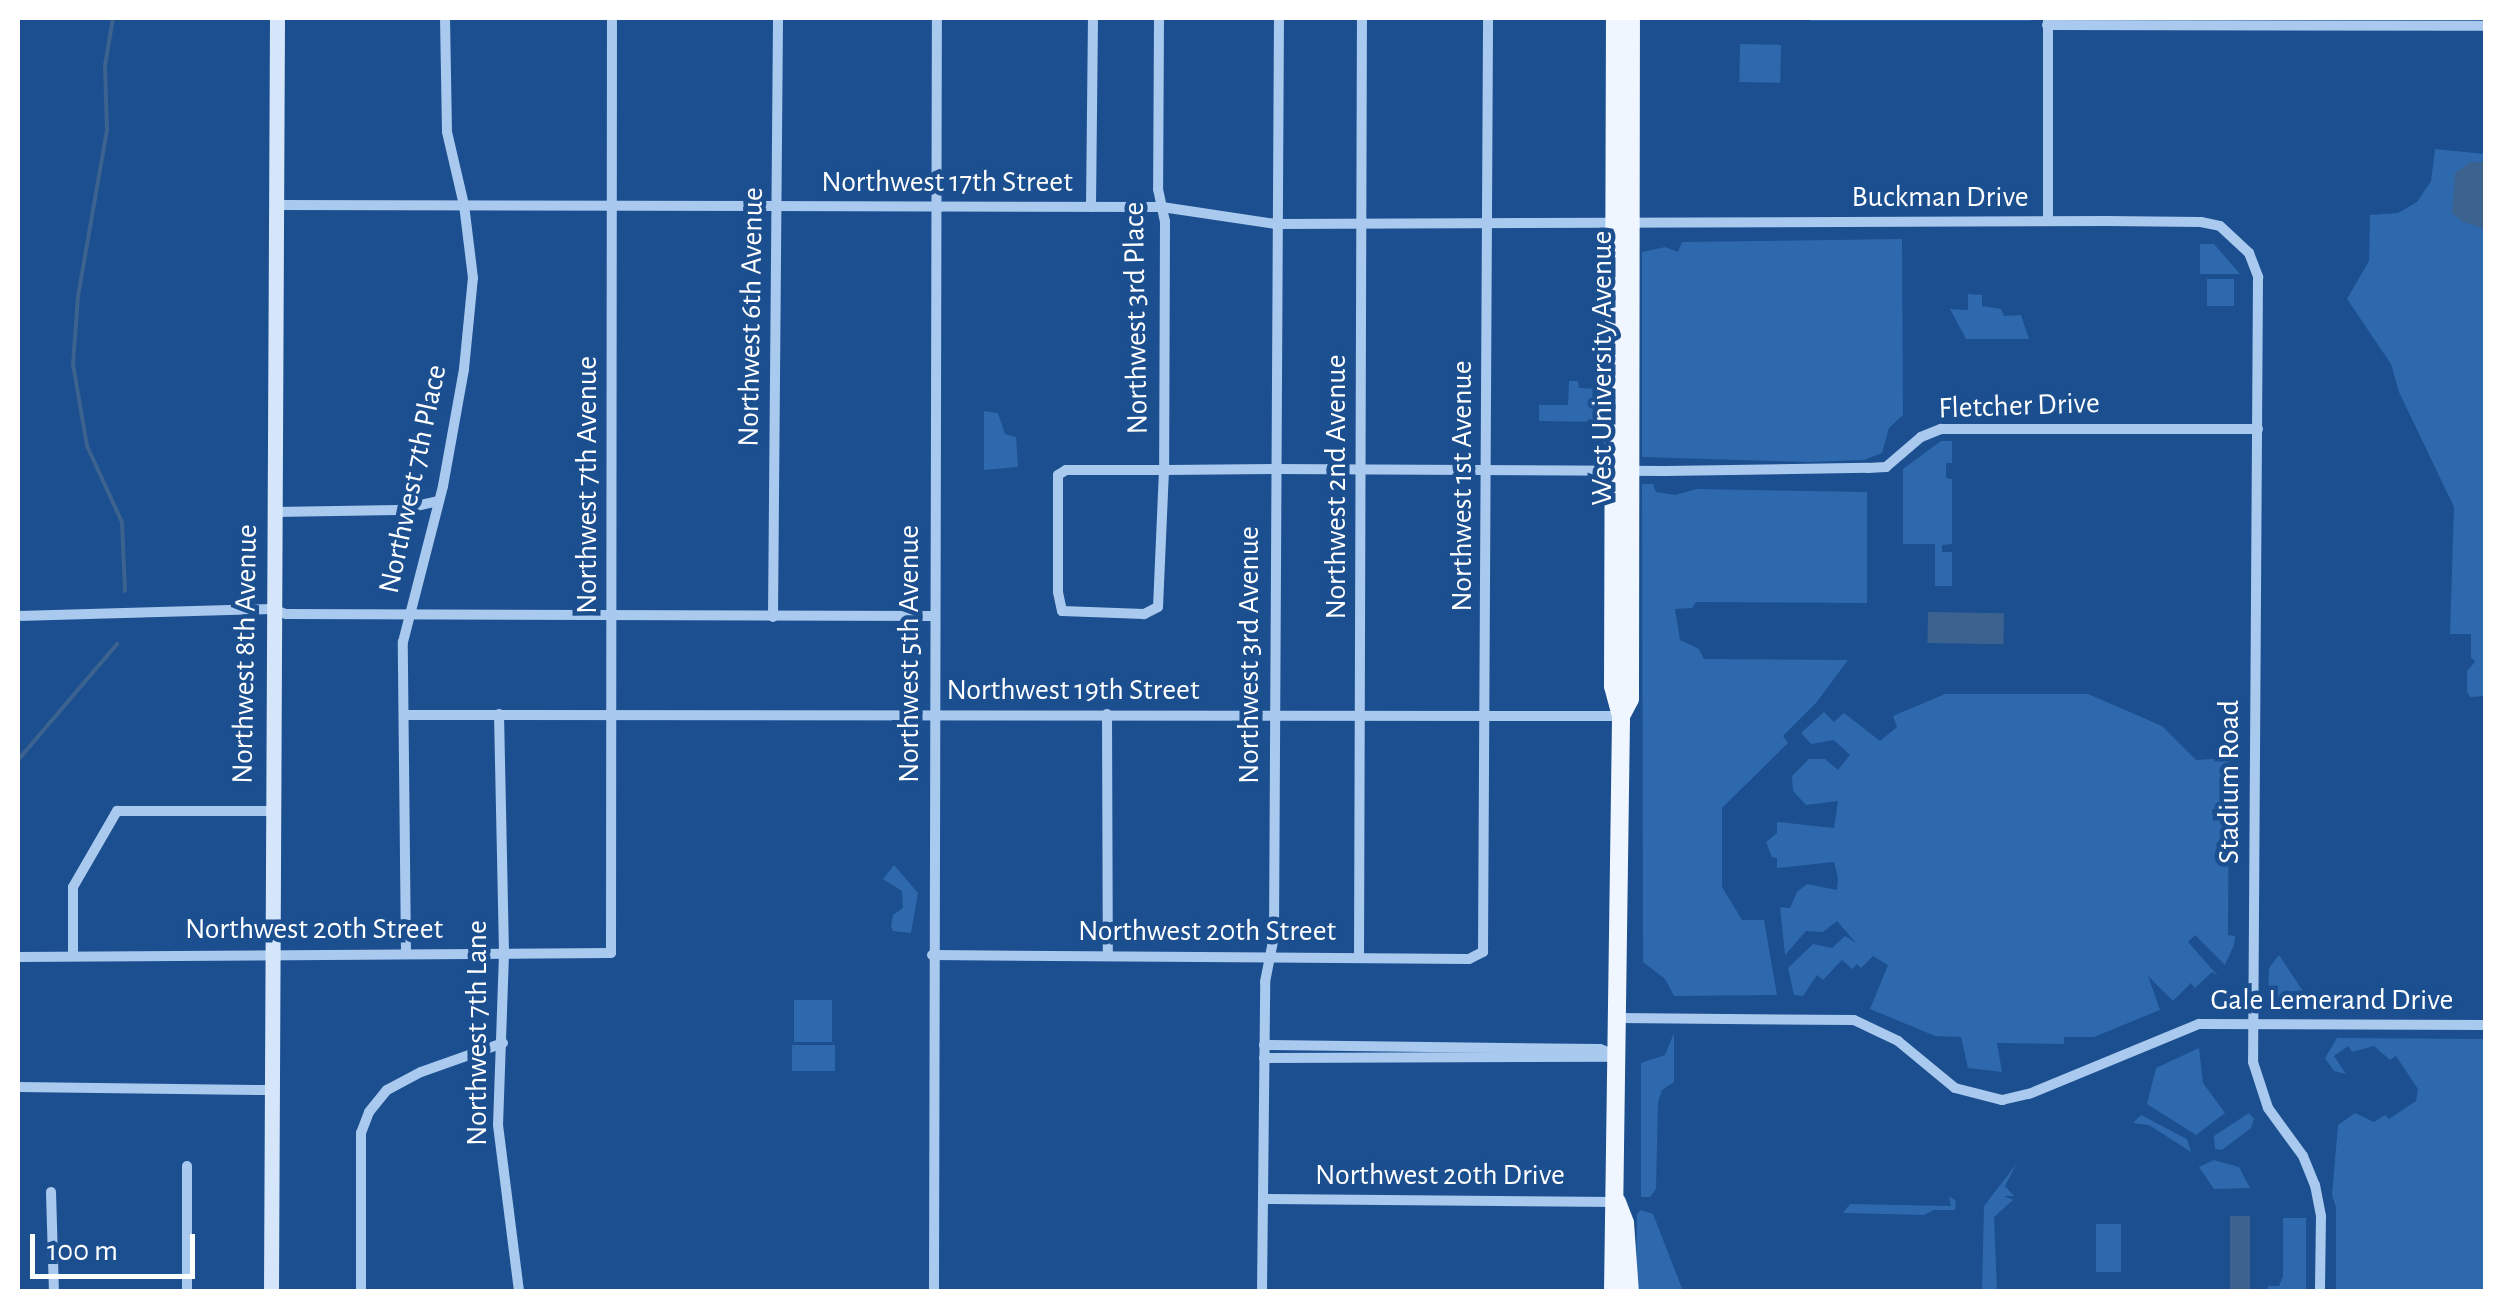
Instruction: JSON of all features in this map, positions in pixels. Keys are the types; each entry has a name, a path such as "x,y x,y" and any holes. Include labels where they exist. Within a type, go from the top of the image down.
{"main road":[{"name":"West University Avenue","path":"1614,18 1623,225"},
{"name":"West University Avenue","path":"1613,1292 1621,716 1614,700 1631,18"},
{"name":"West University Avenue","path":"1616,1202 1625,1223 1630,1292"}],"street":[{"name":"Northwest 8th Avenue","path":"271,1292 277,18"},
{"name":"Northwest 7th Place","path":"406,954 406,715 402,696 408,615 439,501 464,368 474,278 464,205 447,132 444,18"},
{"name":"Northwest 7th Avenue","path":"611,952 612,18"},
{"name":"Northwest 6th Avenue","path":"773,618 778,18"},
{"name":"Northwest 5th Avenue","path":"934,1292 937,18"},
{"path":"1091,207 1093,18"},
{"name":"Northwest 3rd Place","path":"1150,613 1158,607 1164,470 1159,18"},
{"name":"Northwest 3rd Avenue","path":"1262,1292 1264,1045 1274,936 1279,18"},
{"name":"Northwest 2nd Avenue","path":"1359,957 1362,18"},
{"name":"Northwest 1st Avenue","path":"1481,954 1485,944 1488,18"},
{"path":"2048,221 2048,22 2455,21 2486,26"},
{"name":"Northwest 17th Street","path":"276,205 1162,207 1276,224 1623,225"},
{"name":"Buckman Drive","path":"1623,225 2208,222 2230,234 2252,257"},
{"name":"Stadium Road","path":"2252,257 2258,277 2252,1024 2259,1089 2303,1156 2318,1198 2320,1292"},
{"name":"Fletcher Drive","path":"1150,613 1062,611 1058,475 1066,470 1487,472 1886,467 1921,436 1941,429 2258,429"},
{"path":"274,512 398,510 439,501"},
{"path":"18,616 272,609 286,614 934,616"},
{"name":"Northwest 7th Lane","path":"499,714 504,954 498,1125 518,1292"},
{"path":"1107,714 1108,955"},
{"name":"Northwest 19th Street","path":"406,715 1621,716"},
{"path":"72,955 73,887 117,811 272,811"},
{"name":"Northwest 20th Street","path":"18,957 611,952"},
{"name":"Northwest 20th Street","path":"932,955 1469,959 1481,954"},
{"name":"Gale Lemerand Drive","path":"1618,1018 1854,1020 1898,1041 1956,1088 2002,1100 2030,1094 2190,1026 2486,1025"},
{"path":"361,1292 361,1133 369,1112 387,1090 422,1072 503,1043"},
{"path":"1264,1045 1600,1048 1618,1056"},
{"path":"1350,1046 1350,1059"},
{"path":"1436,1046 1436,1059"},
{"path":"1264,1058 1618,1056"},
{"path":"18,1087 272,1090"},
{"path":"187,1166 187,1292"},
{"path":"52,1192 54,1292"},
{"name":"Northwest 20th Drive","path":"1263,1200 1616,1202"}],"shaded area":[{"path":"2031,18 2031,21 1810,21"},
{"path":"1740,44 1781,45 1780,83 1739,82"},
{"path":"2435,149 2485,154 2485,696 2470,697 2467,691 2467,671 2475,662 2471,657 2471,634 2450,634 2454,507 2399,392 2391,364 2347,299 2369,261 2370,215 2398,213 2417,202 2431,181"},
{"path":"2470,162 2485,162 2485,229 2463,222 2452,213 2455,173"},
{"path":"1902,239 1903,415 1889,428 1882,453 1864,460 1809,462 1642,457 1642,252 1665,247 1678,252 1682,242"},
{"path":"2200,244 2214,244 2240,274 2200,274"},
{"path":"2207,279 2234,279 2234,306 2207,306"},
{"path":"1968,294 1982,295 1982,306 2001,309 2004,316 2021,315 2029,339 1966,339 1950,309 1968,310"},
{"path":"1569,381 1578,381 1579,388 1601,389 1600,422 1539,421 1539,405 1568,405"},
{"path":"984,411 998,413 1005,434 1016,437 1018,467 984,470"},
{"path":"1941,441 1952,441 1952,463 1946,463 1946,478 1952,479 1952,544 1942,545 1942,552 1952,552 1952,586 1935,586 1935,544 1903,544 1903,469"},
{"path":"1642,484 1653,484 1656,492 1675,495 1697,489 1867,492 1867,603 1696,602 1692,608 1675,609 1680,640 1699,649 1704,659 1848,660 1816,703 1783,736 1788,743 1722,808 1722,887 1742,920 1764,920 1777,995 1674,996 1665,979 1643,962"},
{"path":"1928,612 2004,613 2003,644 1927,643"},
{"path":"1945,694 2088,694 2162,726 2196,760 2229,758 2228,935 2235,936 2234,945 2225,965 2195,935 2188,942 2218,976 2212,972 2195,988 2191,983 2173,1001 2148,976 2160,1010 2094,1037 2064,1037 2064,1044 1997,1043 2002,1072 1968,1068 1961,1037 1935,1036 1870,1009 1888,965 1873,956 1861,968 1857,964 1852,969 1842,960 1823,980 1817,975 1803,996 1794,995 1788,968 1813,944 1832,948 1845,936 1856,943 1837,921 1823,932 1806,931 1785,955 1780,907 1790,908 1797,892 1807,884 1837,890 1838,878 1834,862 1777,868 1777,858 1772,857 1766,842 1777,833 1777,822 1834,828 1838,801 1806,805 1793,791 1792,776 1809,759 1825,759 1838,770 1850,755 1834,740 1811,744 1801,733 1824,712 1834,722 1844,713 1880,741 1897,727 1893,716"},
{"path":"894,865 918,893 911,933 893,931 891,926 893,915 903,908 902,891 883,879"},
{"path":"2279,955 2312,1005 2268,1001 2269,968"},
{"path":"794,1000 832,1000 832,1042 794,1042"},
{"path":"1674,1033 1674,1082 1662,1090 1658,1102 1656,1189 1650,1197 1641,1197 1641,1063 1665,1055"},
{"path":"2337,1038 2485,1039 2485,1291 2336,1291 2336,1207 2332,1195 2338,1125 2355,1113 2374,1122 2385,1115 2389,1119 2416,1101 2418,1089 2396,1056 2390,1060 2374,1046 2352,1052 2348,1046 2334,1056 2346,1074 2334,1071 2325,1058"},
{"path":"792,1045 835,1045 835,1071 792,1071"},
{"path":"2199,1048 2203,1083 2225,1113 2196,1135 2147,1104 2156,1068"},
{"path":"2249,1113 2254,1119 2251,1128 2222,1150 2215,1149 2214,1136"},
{"path":"2141,1115 2187,1139 2191,1152 2149,1125 2133,1123"},
{"path":"2214,1160 2239,1167 2250,1188 2214,1189 2199,1167"},
{"path":"2017,1163 2005,1186 2014,1196 2004,1196 2013,1200 1994,1217 1997,1291 1982,1291 1984,1206"},
{"path":"1949,1196 1956,1201 1955,1210 1934,1210 1924,1215 1843,1213 1850,1204 1951,1206"},
{"path":"1641,1210 1653,1214 1683,1291 1636,1292 1637,1214"},
{"path":"2230,1216 2250,1216 2250,1291 2230,1291"},
{"path":"2283,1218 2306,1218 2306,1291 2268,1291 2268,1286 2279,1286 2283,1276"},
{"path":"2096,1224 2121,1224 2121,1272 2096,1272"}],"waterway":[{"path":"113,18 105,66 107,130 78,296 73,364 87,446 122,522 125,591"},
{"path":"18,760 117,644"}]}
